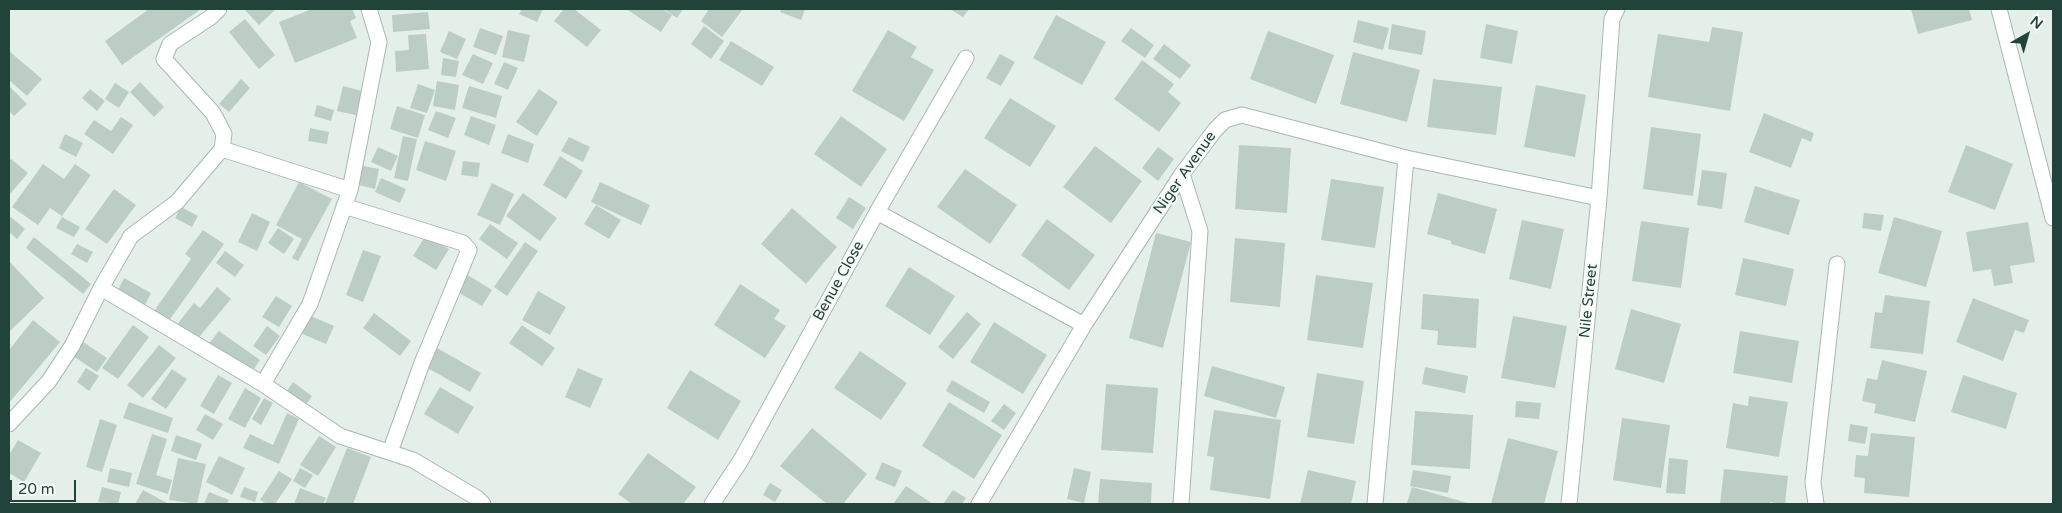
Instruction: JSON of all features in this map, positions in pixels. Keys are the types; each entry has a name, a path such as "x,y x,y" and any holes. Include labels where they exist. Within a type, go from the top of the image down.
{"street":[{"path":"9,424 49,381 72,346 101,288 131,236 177,202 222,148 224,134 213,113 164,59 170,44 220,9"},
{"path":"262,384 310,304 350,190 379,42 369,9"},
{"name":"Nile Street","path":"1569,504 1599,198 1612,19 1617,9"},
{"path":"2000,9 2053,218"},
{"name":"Benue Close","path":"712,504 741,460 877,212 966,58"},
{"name":"Niger Avenue","path":"979,504 1084,325 1182,174 1215,130 1225,120 1242,115 1406,158 1599,198"},
{"path":"222,148 350,190"},
{"path":"1375,504 1406,158"},
{"path":"1181,504 1200,231 1182,174"},
{"path":"344,206 463,243 469,250 422,363 390,452"},
{"path":"877,212 1084,325"},
{"path":"1816,504 1813,482 1837,264"},
{"path":"101,288 262,384 340,436 413,460 477,498 483,504"}],"building":[{"path":"149,9 201,9 122,65 105,41"},
{"path":"244,9 276,9 259,25"},
{"path":"312,9 352,9 356,18 350,21 357,38 295,63 279,22"},
{"path":"522,9 543,9 537,22 519,14"},
{"path":"564,9 574,9 601,30 587,47 554,21"},
{"path":"626,9 662,9 672,15 661,32"},
{"path":"664,9 683,9 677,18"},
{"path":"709,9 743,9 722,37 701,21"},
{"path":"782,9 805,9 801,20 780,12"},
{"path":"950,9 969,9 963,17"},
{"path":"1911,9 1969,9 1972,20 1918,34"},
{"path":"428,12 430,29 393,32 392,15"},
{"path":"1056,15 1106,42 1082,85 1033,58"},
{"path":"245,19 275,55 259,69 229,32"},
{"path":"1358,20 1389,28 1383,50 1353,42"},
{"path":"1392,24 1426,31 1422,55 1388,49"},
{"path":"1486,24 1518,31 1512,64 1480,58"},
{"path":"704,26 724,41 711,59 691,44"},
{"path":"1712,27 1743,32 1730,111 1648,97 1658,34 1709,42"},
{"path":"480,28 503,36 496,55 473,47"},
{"path":"1131,28 1154,45 1145,58 1121,41"},
{"path":"508,30 530,35 524,62 502,57"},
{"path":"888,30 917,47 911,57 934,70 904,121 852,91"},
{"path":"449,31 466,39 457,59 440,52"},
{"path":"1268,31 1334,55 1316,104 1250,79"},
{"path":"426,34 429,69 396,72 395,51 409,50 408,35"},
{"path":"731,41 774,67 762,86 719,60"},
{"path":"1164,44 1191,65 1180,79 1153,59"},
{"path":"9,51 42,79 27,96 9,80"},
{"path":"1353,52 1420,70 1407,122 1340,104"},
{"path":"473,54 493,63 483,84 462,75"},
{"path":"1000,54 1015,62 1001,86 986,78"},
{"path":"443,58 459,61 456,77 441,75"},
{"path":"1142,60 1174,84 1168,92 1181,103 1159,132 1114,99"},
{"path":"504,62 518,68 508,90 494,84"},
{"path":"241,79 250,88 229,112 219,104"},
{"path":"1433,79 1502,87 1496,135 1427,127"},
{"path":"437,81 459,85 455,110 433,106"},
{"path":"140,82 164,107 154,117 130,92"},
{"path":"115,83 129,92 119,108 105,99"},
{"path":"418,84 435,90 427,113 410,108"},
{"path":"1536,85 1586,95 1575,157 1524,147"},
{"path":"343,86 362,91 356,115 337,111"},
{"path":"469,86 502,96 496,118 462,108"},
{"path":"10,87 27,104 14,116 9,111"},
{"path":"90,89 105,101 97,111 82,98"},
{"path":"539,89 558,102 537,136 516,122"},
{"path":"1010,98 1056,126 1030,167 984,138"},
{"path":"317,105 334,110 331,121 314,116"},
{"path":"397,106 425,115 418,138 390,129"},
{"path":"436,111 456,118 448,138 428,130"},
{"path":"1764,113 1814,133 1811,142 1802,138 1791,168 1749,152"},
{"path":"471,116 496,125 489,145 464,135"},
{"path":"841,116 887,149 861,187 814,154"},
{"path":"121,117 133,125 113,154 84,134 94,120 111,131"},
{"path":"1651,127 1701,134 1693,196 1643,189"},
{"path":"310,128 329,132 327,144 308,141"},
{"path":"65,134 83,143 76,157 59,148"},
{"path":"508,134 534,144 528,163 501,153"},
{"path":"403,136 417,139 408,181 394,178"},
{"path":"569,137 590,147 583,162 561,151"},
{"path":"425,141 456,151 446,181 416,170"},
{"path":"1239,145 1291,148 1287,213 1235,209"},
{"path":"1966,145 2013,164 1995,210 1948,192"},
{"path":"1095,146 1142,181 1111,223 1063,187"},
{"path":"378,147 398,156 391,171 371,162"},
{"path":"1158,147 1174,159 1158,181 1142,168"},
{"path":"560,156 583,171 566,199 543,185"},
{"path":"11,159 28,173 11,193 9,191 9,162"},
{"path":"463,161 480,163 478,177 461,175"},
{"path":"43,164 64,179 75,164 91,175 62,216 50,208 38,225 12,207"},
{"path":"359,165 379,169 375,189 355,184"},
{"path":"965,169 1017,205 990,244 937,207"},
{"path":"1702,170 1727,173 1722,209 1697,205"},
{"path":"381,178 406,189 400,203 375,192"},
{"path":"1331,179 1384,187 1375,248 1321,240"},
{"path":"299,182 332,199 298,261 292,258 302,239 276,225"},
{"path":"600,182 650,205 641,225 591,202"},
{"path":"492,183 514,194 500,225 477,215"},
{"path":"1755,186 1800,200 1789,235 1744,222"},
{"path":"114,189 136,205 107,244 85,229"},
{"path":"523,193 557,218 540,241 506,216"},
{"path":"1438,193 1497,209 1485,254 1451,244 1451,241 1427,234"},
{"path":"849,197 866,208 853,229 836,218"},
{"path":"596,205 621,220 609,239 584,224"},
{"path":"181,207 198,216 192,227 175,218"},
{"path":"792,208 837,247 806,284 761,244"},
{"path":"252,213 270,222 257,251 238,242"},
{"path":"1864,213 1884,215 1881,231 1862,228"},
{"path":"11,217 25,229 17,239 9,232 9,220"},
{"path":"62,217 80,227 74,237 56,228"},
{"path":"1894,217 1942,231 1926,287 1878,273"},
{"path":"1047,219 1095,255 1069,290 1021,255"},
{"path":"1522,220 1564,229 1551,289 1509,279"},
{"path":"1641,221 1689,228 1681,288 1632,281"},
{"path":"2028,222 2035,262 2010,266 2013,283 1994,286 1991,269 1973,272 1966,232"},
{"path":"490,224 518,243 507,259 479,239"},
{"path":"278,228 294,239 284,254 268,243"},
{"path":"203,230 224,244 168,322 154,311 191,259 185,254"},
{"path":"1156,233 1191,242 1163,348 1129,338"},
{"path":"426,235 449,249 436,270 413,256"},
{"path":"34,237 91,284 83,294 26,248"},
{"path":"1235,238 1285,243 1280,307 1230,302"},
{"path":"525,242 538,251 507,296 494,287"},
{"path":"77,244 93,252 87,263 71,254"},
{"path":"363,250 381,256 363,302 346,295"},
{"path":"225,251 244,265 235,277 216,263"},
{"path":"1743,258 1794,269 1786,306 1735,295"},
{"path":"9,261 44,298 9,332"},
{"path":"909,267 955,296 930,335 885,306"},
{"path":"466,274 492,290 482,306 456,291"},
{"path":"1316,275 1373,283 1363,348 1307,340"},
{"path":"124,278 151,293 145,305 118,290"},
{"path":"740,284 780,310 774,319 786,326 765,358 714,325"},
{"path":"217,287 231,299 195,342 176,326 194,303 200,308"},
{"path":"538,291 566,307 550,335 522,320"},
{"path":"1423,294 1479,299 1476,348 1437,345 1438,331 1421,329"},
{"path":"1885,295 1930,301 1923,354 1870,348 1875,312 1882,313"},
{"path":"276,296 292,306 279,327 262,317"},
{"path":"1973,298 2029,320 2024,333 2015,330 2003,361 1956,342"},
{"path":"1631,309 1681,324 1664,383 1615,369"},
{"path":"967,312 981,324 953,359 938,347"},
{"path":"374,313 411,341 400,356 363,328"},
{"path":"306,314 334,326 326,344 298,332"},
{"path":"1513,316 1567,326 1555,388 1501,378"},
{"path":"33,320 60,342 9,403 9,350"},
{"path":"994,322 1047,355 1023,394 970,362"},
{"path":"133,325 149,337 118,379 102,368"},
{"path":"522,325 555,348 542,366 509,343"},
{"path":"267,326 280,336 266,355 253,346"},
{"path":"219,331 260,360 249,376 207,346"},
{"path":"1740,331 1799,341 1792,383 1733,373"},
{"path":"80,340 107,358 97,372 70,354"},
{"path":"159,345 176,358 143,398 127,385"},
{"path":"437,348 481,373 470,392 426,367"},
{"path":"860,351 907,383 881,420 834,388"},
{"path":"1882,360 1927,371 1915,422 1874,413 1876,404 1862,401 1867,378 1877,380"},
{"path":"1212,366 1285,387 1276,418 1204,396"},
{"path":"1425,367 1468,376 1465,393 1422,384"},
{"path":"86,368 99,376 89,391 77,382"},
{"path":"578,368 603,379 590,408 565,397"},
{"path":"172,369 187,379 166,409 151,399"},
{"path":"690,370 741,401 718,440 667,408"},
{"path":"1317,373 1364,381 1354,444 1307,437"},
{"path":"218,375 232,383 214,414 200,406"},
{"path":"1963,375 2017,393 2006,429 1951,412"},
{"path":"952,380 990,402 984,413 946,391"},
{"path":"293,382 312,396 304,408 285,394"},
{"path":"1106,384 1158,388 1153,453 1101,450"},
{"path":"440,387 474,407 458,434 424,414"},
{"path":"245,388 261,398 245,428 228,419"},
{"path":"1749,396 1788,402 1779,457 1726,448 1733,403 1748,406"},
{"path":"264,398 273,403 261,425 252,419"},
{"path":"1516,401 1541,403 1539,419 1515,417"},
{"path":"129,402 173,418 168,433 123,418"},
{"path":"949,402 1002,435 974,479 922,446"},
{"path":"1004,404 1016,413 1004,430 991,421"},
{"path":"1214,410 1281,420 1270,499 1210,490 1214,457 1207,456"},
{"path":"1415,411 1473,415 1470,469 1411,465"},
{"path":"287,413 299,419 279,464 243,448 250,434 273,445"},
{"path":"205,414 223,424 213,440 196,430"},
{"path":"1622,418 1670,425 1661,488 1613,480"},
{"path":"100,419 117,425 102,472 86,467"},
{"path":"1850,424 1868,427 1865,444 1848,441"},
{"path":"812,428 867,474 843,504 827,504 780,466"},
{"path":"1871,433 1915,437 1909,497 1864,493 1865,478 1854,477 1856,455 1868,456"},
{"path":"152,434 167,439 156,475 172,480 168,494 136,484"},
{"path":"176,435 202,444 196,460 171,451"},
{"path":"319,436 336,447 318,476 300,465"},
{"path":"1508,438 1558,451 1544,504 1491,504"},
{"path":"18,440 41,453 24,482 9,473 9,455"},
{"path":"347,448 371,457 353,504 325,504"},
{"path":"648,453 696,487 683,504 632,504 618,494"},
{"path":"219,456 245,468 232,495 206,482"},
{"path":"178,458 206,464 197,504 169,500"},
{"path":"1669,458 1688,460 1685,494 1666,493"},
{"path":"882,462 902,471 895,487 875,479"},
{"path":"110,468 132,473 129,487 107,482"},
{"path":"300,468 313,475 305,488 293,481"},
{"path":"1074,468 1091,472 1084,503 1067,499"},
{"path":"1724,469 1788,476 1785,504 1770,502 1770,504 1720,504"},
{"path":"1308,470 1356,481 1351,504 1300,504"},
{"path":"1413,470 1451,476 1448,493 1410,486"},
{"path":"279,471 292,479 275,504 267,504 260,500"},
{"path":"1100,479 1152,483 1151,504 1098,504"},
{"path":"770,483 782,490 775,502 763,495"},
{"path":"906,486 933,504 893,504"},
{"path":"102,487 121,492 118,504 98,502"},
{"path":"244,487 258,492 255,502 240,497"},
{"path":"1412,487 1471,504 1407,503"},
{"path":"300,488 326,498 323,504 294,504"},
{"path":"143,490 169,504 135,504"},
{"path":"953,490 966,498 962,504 943,504"},
{"path":"209,492 229,500 227,504 204,504"}]}
